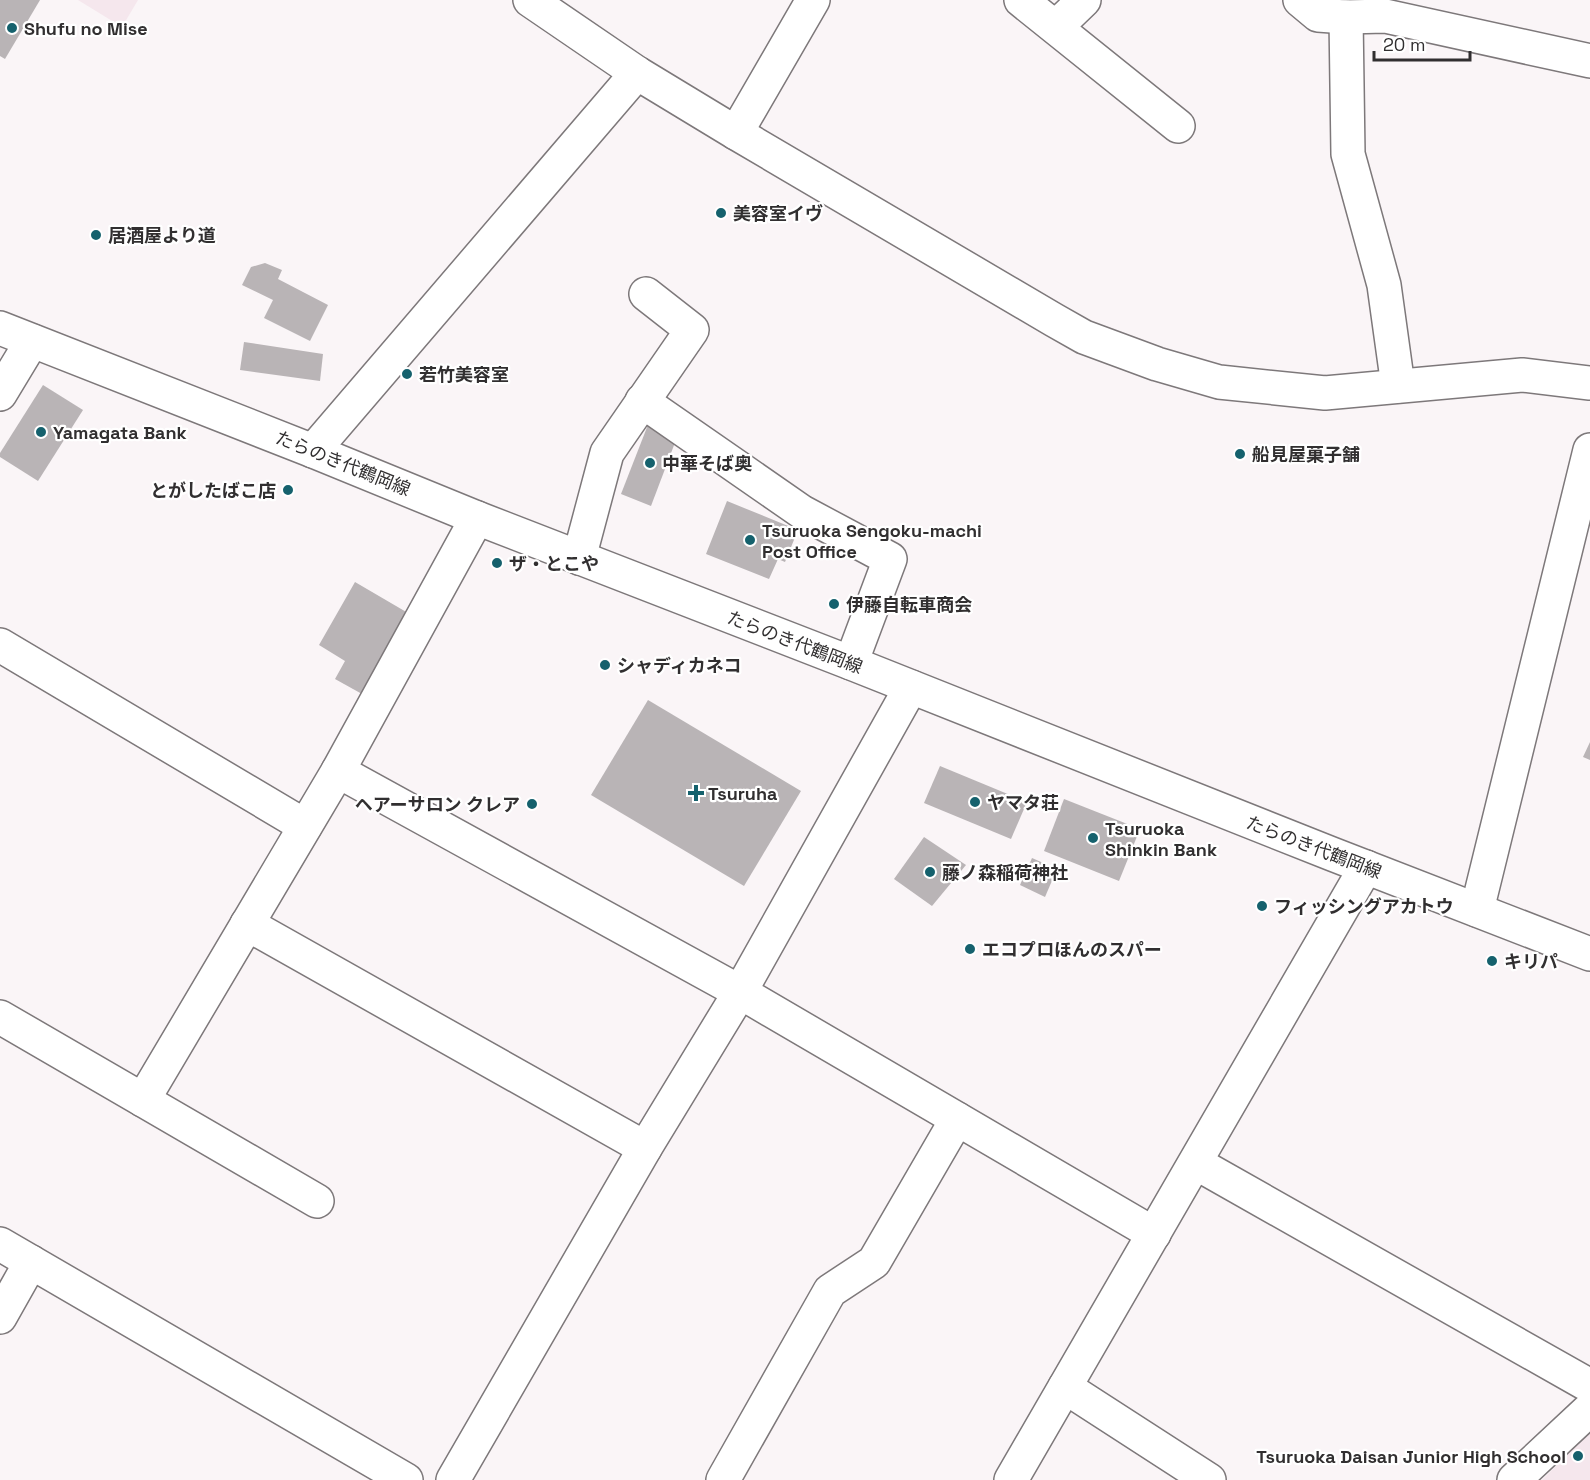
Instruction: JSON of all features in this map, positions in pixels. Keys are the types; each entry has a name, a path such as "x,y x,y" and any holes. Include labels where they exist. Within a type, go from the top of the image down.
{"street":[{"path":"530,0 637,73 1084,337 1157,364 1219,382 1325,393 1522,375 1590,383"},
{"path":"736,133 813,0"},
{"path":"1022,0 1178,126"},
{"path":"1056,27 1084,0"},
{"path":"1300,0 1318,15 1384,16 1590,61"},
{"path":"1346,17 1348,154 1384,285 1398,386"},
{"path":"313,451 637,73"},
{"path":"579,558 607,453 692,330 646,294"},
{"name":"たらのき代鶴岡線","path":"0,328 477,518 1590,954"},
{"path":"0,394 32,341"},
{"path":"642,401 802,512 890,560 851,663"},
{"path":"1477,910 1590,450"},
{"path":"143,1100 338,771 477,518"},
{"path":"0,645 305,826"},
{"path":"453,1480 645,1148 741,993 911,687"},
{"path":"338,771 741,993 1154,1234"},
{"path":"1011,1480 1366,867"},
{"path":"247,924 645,1148"},
{"path":"0,1017 317,1201"},
{"path":"723,1480 830,1291 874,1262 957,1119"},
{"path":"1196,1163 1590,1386"},
{"path":"0,1244 406,1480"},
{"path":"0,1317 31,1262"},
{"path":"1065,1387 1209,1480"},
{"path":"1514,1480 1590,1409"}],"shaded area":[{"path":"78,0 138,0 122,27"},
{"name":"Tsuruoka Daisan Junior High School","path":"1590,1432 1590,1480 1542,1480"}],"building":[{"name":"Shufu no Mise","path":"0,0 40,0 5,59 0,56"},
{"path":"265,263 282,270 278,279 328,305 310,341 264,318 273,300 242,285 251,267"},
{"path":"244,342 323,354 320,381 240,370"},
{"name":"Yamagata Bank","path":"43,385 83,410 38,481 0,457 0,453"},
{"name":"中華そば奥","path":"651,417 679,432 651,506 621,494"},
{"path":"727,501 798,530 785,562 778,559 769,579 706,554"},
{"path":"355,582 408,613 362,694 335,679 345,661 319,645"},
{"name":"Tsuruha","path":"648,700 801,791 744,886 591,795"},
{"path":"1590,742 1590,760 1583,757"},
{"name":"ヤマタ荘","path":"940,766 1027,802 1011,839 924,803"},
{"name":"Tsuruoka Shinkin Bank","path":"1064,799 1140,829 1119,881 1044,851"},
{"name":"藤ノ森稲荷神社","path":"924,837 966,865 932,906 894,879"},
{"path":"1032,858 1057,869 1045,897 1020,885"}],"place":[{"name":"Shufu no Mise","path":"12,28"},
{"name":"美容室イヴ","path":"721,213"},
{"name":"居酒屋より道","path":"96,235"},
{"name":"若竹美容室","path":"407,374"},
{"name":"Yamagata Bank","path":"41,432"},
{"name":"船見屋菓子舗","path":"1240,454"},
{"name":"中華そば奥","path":"650,463"},
{"name":"とがしたばこ店","path":"288,490"},
{"name":"Tsuruoka Sengoku-machi Post Office","path":"750,540"},
{"name":"ザ・とこや","path":"497,563"},
{"name":"伊藤自転車商会","path":"834,604"},
{"name":"シャディカネコ","path":"605,665"},
{"name":"Tsuruha","path":"696,793"},
{"name":"ヤマタ荘","path":"975,802"},
{"name":"ヘアーサロン クレア","path":"532,804"},
{"name":"Tsuruoka Shinkin Bank","path":"1093,838"},
{"name":"藤ノ森稲荷神社","path":"930,872"},
{"name":"フィッシングアカトウ","path":"1262,906"},
{"name":"エコプロほんのスパー","path":"970,949"},
{"name":"キリパ","path":"1492,961"},
{"name":"Tsuruoka Daisan Junior High School","path":"1578,1456"}]}
